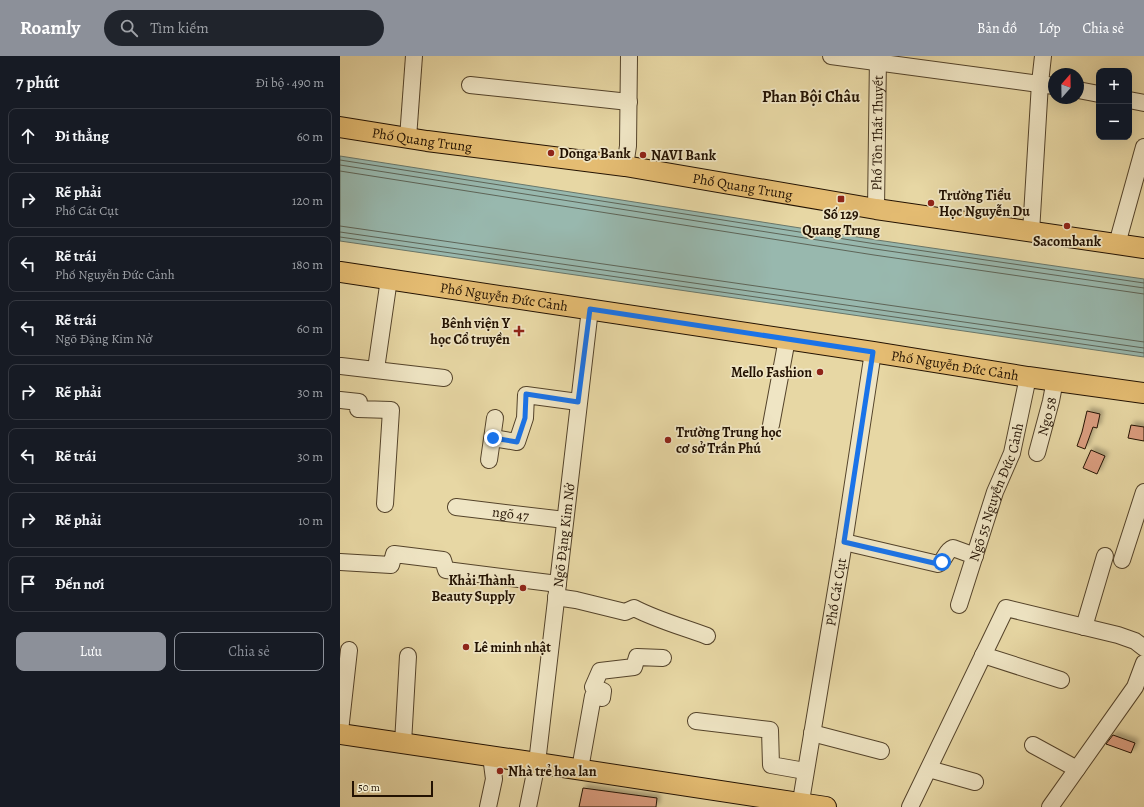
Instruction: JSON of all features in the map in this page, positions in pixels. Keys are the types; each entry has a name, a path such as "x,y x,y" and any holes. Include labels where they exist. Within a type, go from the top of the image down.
{"main road":[{"name":"Phố Quang Trung","path":"340,127 408,138 625,166 876,209 1144,248"},
{"name":"Phố Nguyễn Đức Cảnh","path":"340,272 873,352 1028,377 1144,393"},
{"path":"340,733 537,762 800,805 826,807"}],"street":[{"path":"408,138 414,56"},
{"path":"625,166 628,146 629,56"},
{"path":"831,56 878,59 1047,85"},
{"path":"1031,232 1047,85 1043,56"},
{"name":"Phố Tôn Thất Thuyết","path":"876,209 878,59"},
{"path":"470,84 629,102"},
{"path":"1084,91 1096,93"},
{"path":"1132,101 1144,103"},
{"path":"1117,244 1144,147"},
{"path":"376,370 389,279"},
{"name":"Ngõ Đặng Kim Nở","path":"528,807 537,762 590,309"},
{"path":"771,425 787,339"},
{"name":"Phố Cát Cụt","path":"800,805 844,542 873,352"},
{"path":"341,366 444,378"},
{"name":"Ngõ 55 Nguyễn Đức Cảnh","path":"959,606 995,492 1012,453 1028,377"},
{"name":"Ngo 58","path":"1037,453 1055,380"},
{"path":"493,438 517,442 525,418 526,394 578,402"},
{"path":"340,400 359,402 358,409 391,410 385,504"},
{"path":"489,460 495,418"},
{"path":"1122,560 1144,492"},
{"name":"ngõ 47","path":"456,508 565,520"},
{"path":"844,542 938,564 942,562 948,551 953,548 975,556"},
{"path":"340,562 391,565 394,554 443,560 446,570 557,590 576,600 625,612 634,608 652,618 666,621 707,636"},
{"path":"1084,627 1105,556"},
{"path":"910,807 1006,608 1118,635 1135,641 1144,648"},
{"path":"340,733 349,650"},
{"path":"984,655 1061,680"},
{"path":"403,743 408,656"},
{"path":"580,769 593,696 602,698 603,692 593,687 600,671 634,667 637,657 663,658"},
{"path":"1050,807 1077,768 1139,689 1144,663"},
{"path":"696,721 770,730 771,765 805,771"},
{"path":"812,733 881,751"},
{"path":"1033,745 1077,768"},
{"path":"488,807 494,779 491,756"},
{"path":"928,769 975,782"}],"water":[{"path":"340,156 877,240 1144,279 1144,357 340,241"}],"building":[{"path":"1087,411 1100,414 1097,428 1093,427 1085,449 1077,446"},
{"path":"1131,425 1144,427 1144,441 1128,438"},
{"path":"1091,450 1105,456 1097,474 1083,468"},
{"path":"1113,735 1135,743 1131,753 1106,744"},
{"path":"583,788 657,798 656,807 579,807"}],"place":[{"name":"Donga Bank","path":"551,153"},
{"name":"NAVI Bank","path":"643,155"},
{"name":"Số 129 Quang Trung","path":"841,199"},
{"name":"Trường Tiểu Học Nguyễn Du","path":"931,203"},
{"name":"Sacombank","path":"1067,226"},
{"name":"Bênh viện Y học Cổ truyền","path":"519,331"},
{"name":"Mello Fashion","path":"820,372"},
{"name":"Trường Trung học cơ sở Trần Phú","path":"668,440"},
{"name":"Khải Thành Beauty Supply","path":"523,588"},
{"name":"Lê minh nhật","path":"466,647"},
{"name":"Nhà trẻ hoa lan","path":"500,771"}],"district":[{"name":"Phan Bội Châu","path":"811,97"}],"route":[{"path":"493,438 517,442 525,418 526,394 578,402 590,309 873,352 844,542 938,564 942,562"}]}
